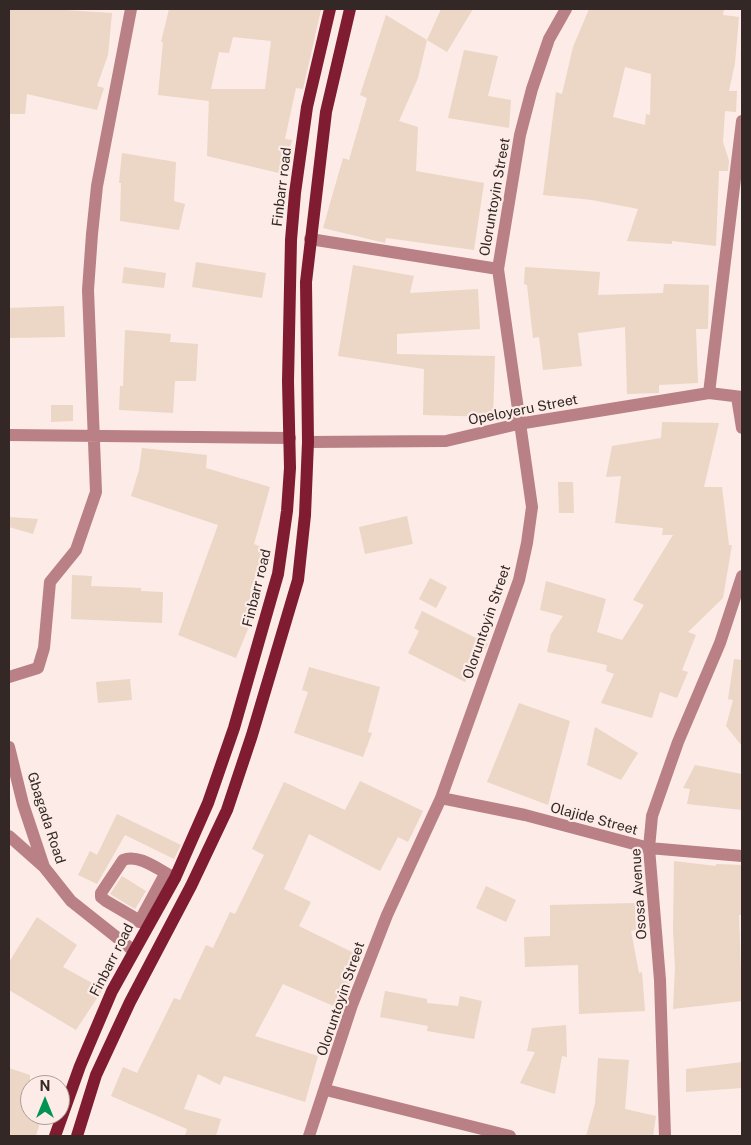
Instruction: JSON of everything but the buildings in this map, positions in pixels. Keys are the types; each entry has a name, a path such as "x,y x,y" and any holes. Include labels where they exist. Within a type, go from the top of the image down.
{"main road":[{"name":"Finbarr road","path":"55,1136 80,1066 112,991 134,950 143,924 208,803 234,728 278,574 287,511 290,438 288,381 291,240 295,193 307,107 330,9"},
{"path":"77,1136 96,1075 227,810 252,735 298,580 305,515 308,442 306,282 326,112 350,9"},
{"path":"278,574 298,580"}],"street":[{"path":"9,677 38,668 44,648 50,582 76,550 96,492 88,290 92,234 98,186 131,9"},
{"name":"Oloruntoyin Street","path":"309,1136 326,1090 352,1004 384,924 441,798 519,580 532,507 518,424 498,269 520,135 532,89 549,40 566,9"},
{"path":"709,393 736,231 742,121"},
{"path":"310,239 498,269"},
{"name":"Opeloyeru Street","path":"308,442 446,441 518,424 709,393 739,397"},
{"path":"739,397 742,428"},
{"path":"9,435 290,438"},
{"name":"Ososa Avenue","path":"664,1136 660,980 649,848 652,816 678,742 720,643 742,576"},
{"name":"Gbagada Road","path":"10,754 23,804 44,867 71,901 134,950"},
{"name":"Olajide Street","path":"441,798 525,815 649,848 742,856"},
{"path":"9,836 44,867"},
{"path":"143,924 106,900 102,897 101,893 122,860 126,859 137,859 170,876"},
{"path":"326,1090 510,1136"}]}
